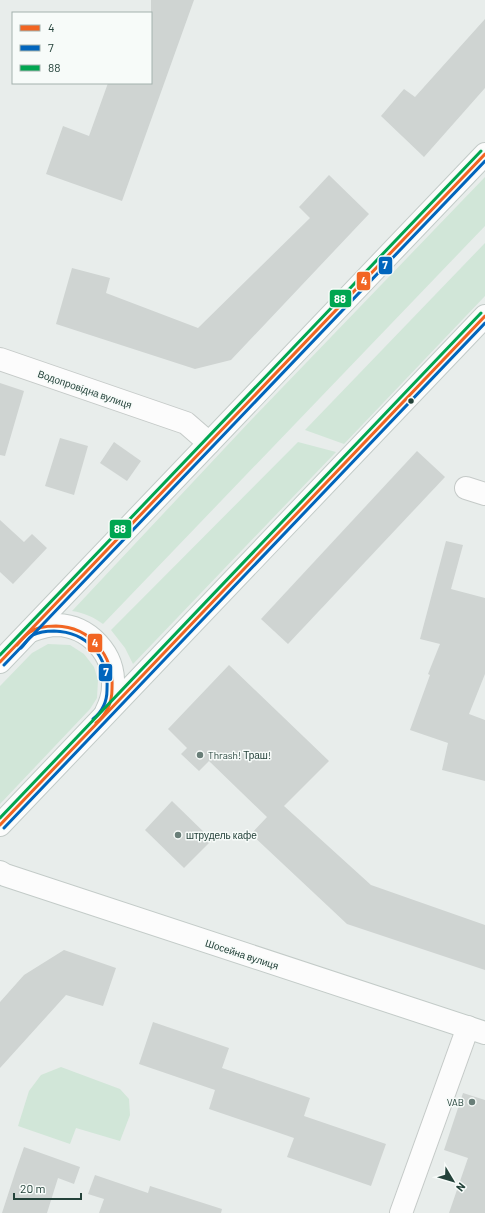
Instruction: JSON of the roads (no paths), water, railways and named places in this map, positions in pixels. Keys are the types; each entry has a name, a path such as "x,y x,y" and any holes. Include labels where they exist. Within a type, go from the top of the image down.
{"main road":[{"path":"0,662 485,154"},
{"path":"0,825 485,316"},
{"name":"Водопровідна вулиця","path":"0,359 186,424 209,443"},
{"path":"30,631 57,625 70,627 83,632 95,641 103,650 113,674 111,700 106,714"},
{"name":"Шосейна вулиця","path":"0,872 4,875 166,929 477,1030"},
{"path":"401,1213 477,1030"}],"place":[{"name":"Thrash! Траш!","path":"200,755"},
{"name":"штрудель кафе","path":"178,835"},
{"name":"VAB","path":"472,1102"}]}
